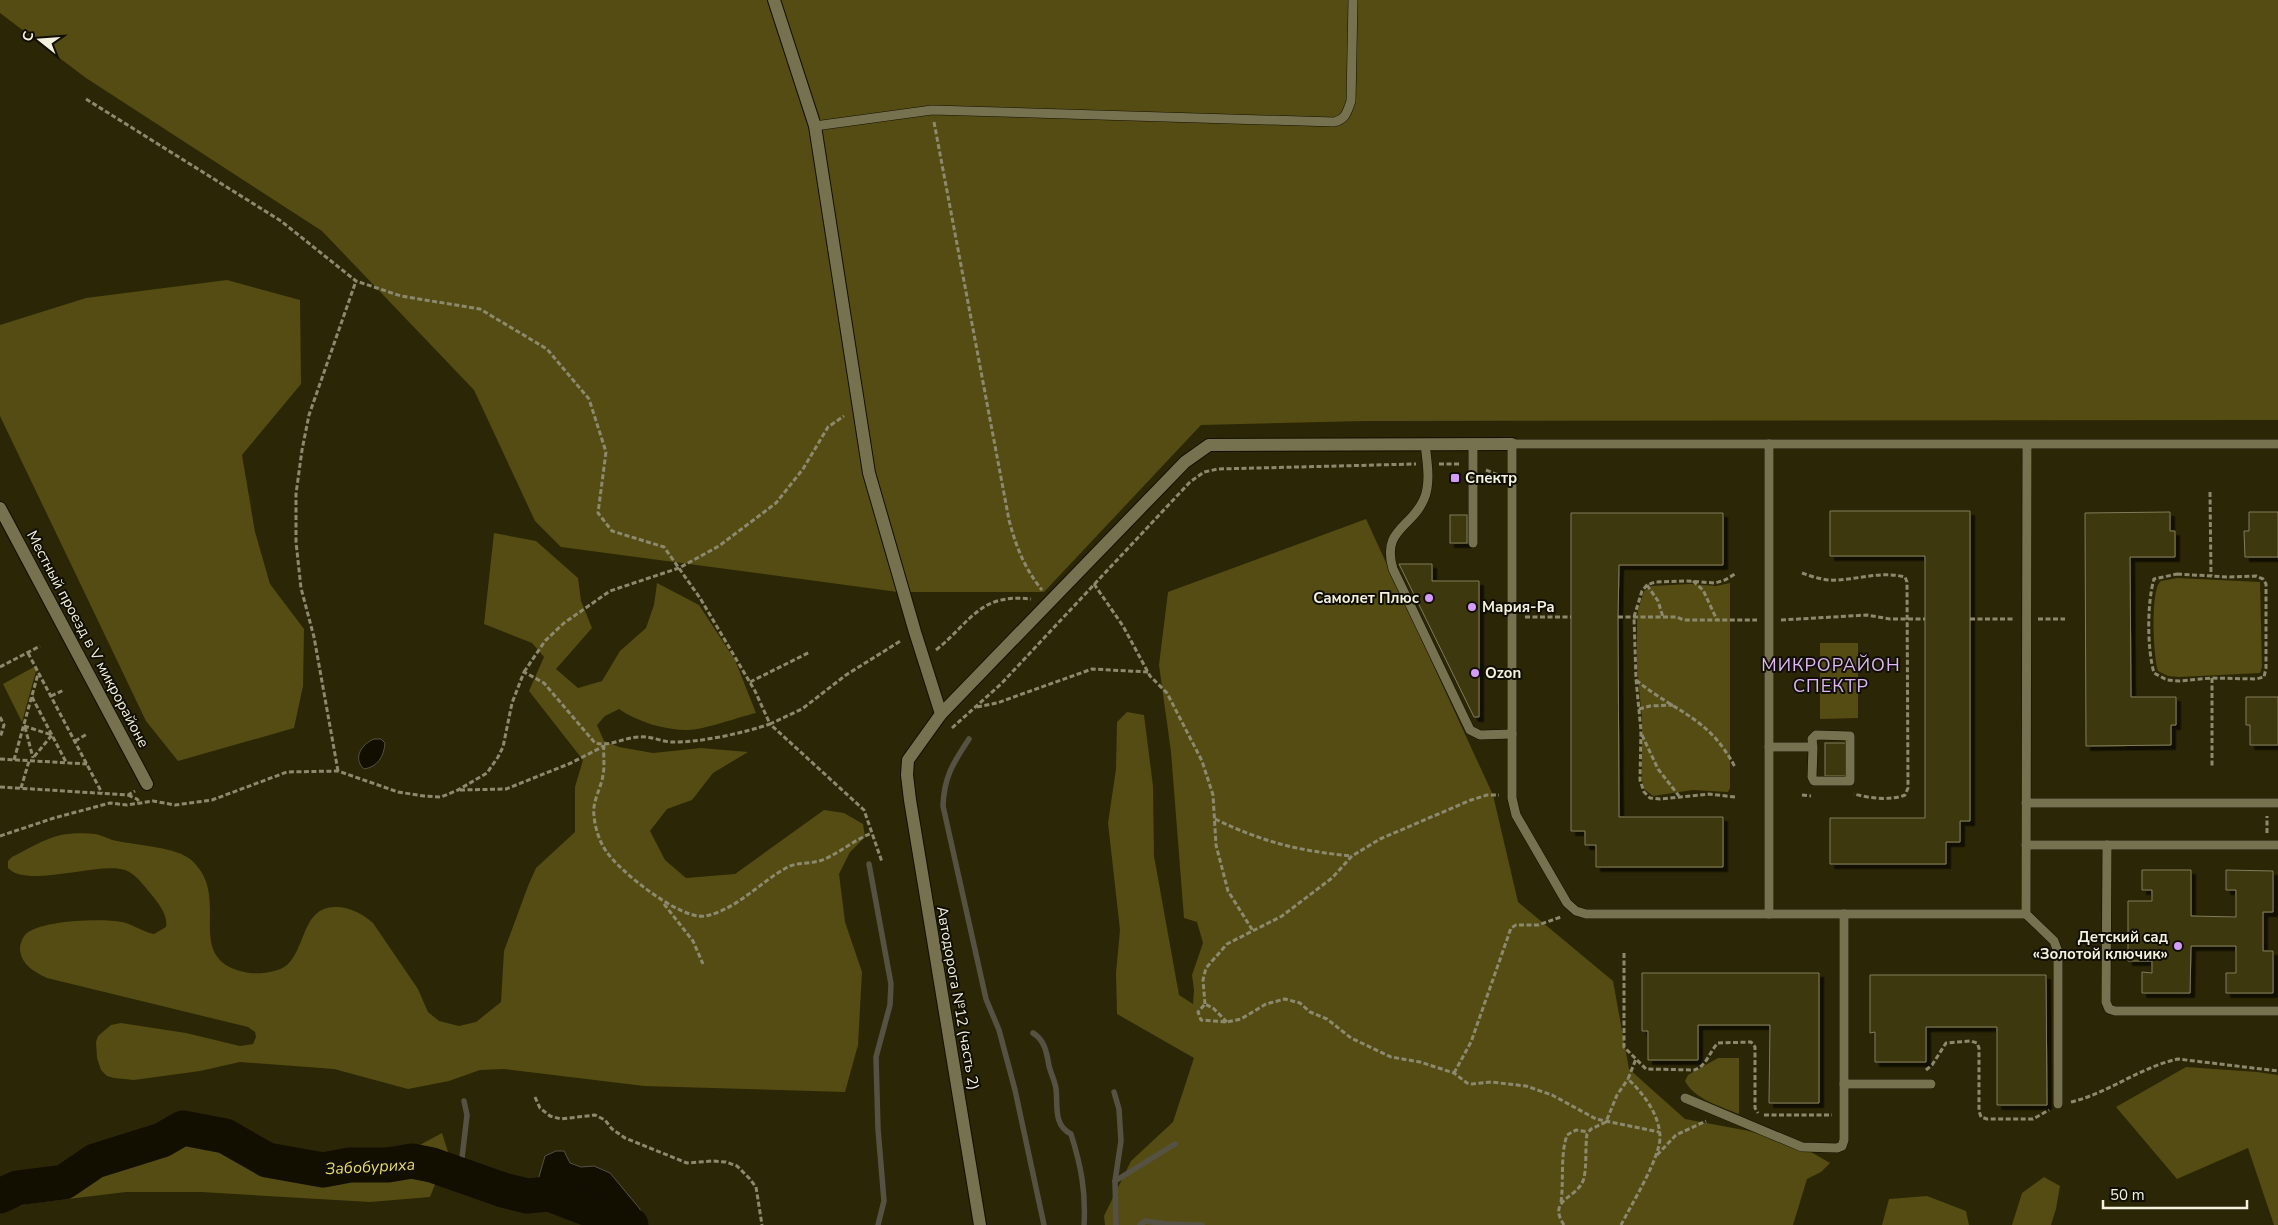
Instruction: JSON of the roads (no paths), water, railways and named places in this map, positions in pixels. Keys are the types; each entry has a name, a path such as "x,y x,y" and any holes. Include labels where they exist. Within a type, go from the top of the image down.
{"street":[{"path":"774,0 815,126 869,473 915,632 942,714"},
{"path":"942,714 1185,462 1208,445 1512,444"},
{"name":"Местный проезд в V микрорайоне","path":"0,508 147,784"},
{"name":"Автодорога №12 (часть 2)","path":"942,714 914,749 908,760 907,775 917,854 980,1225"}],"lane":[{"path":"815,126 932,110 1334,122 1342,120 1347,114 1351,101 1352,0"},
{"path":"1425,444 1427,490 1424,500 1398,530 1392,542 1389,558 1470,730 1480,735 1512,734"},
{"path":"1473,444 1473,543"},
{"path":"2058,1104 2058,952 2054,941 2026,914 1586,914 1576,911 1567,903 1513,807 1512,444 2278,444"},
{"path":"1769,444 1769,914"},
{"path":"2026,914 2027,444"},
{"path":"1816,735 1850,736 1850,781 1814,781 1812,777 1812,747 1812,739 1816,735"},
{"path":"1769,747 1812,747"},
{"path":"2026,803 2278,803"},
{"path":"2026,845 2278,846"},
{"path":"2107,845 2106,1002 2109,1008 2115,1011 2278,1011"},
{"path":"1685,1098 1807,1148 1837,1148 1842,1146 1844,1140 1844,914"},
{"path":"1844,1084 1931,1084"}],"waterway":[{"path":"969,739 947,778 943,806 986,999 999,1030 1015,1090 1044,1225"},
{"path":"869,864 891,984 890,1005 876,1057 878,1129 884,1201 878,1225"},
{"path":"1033,1033 1040,1039 1045,1048 1055,1086 1059,1120 1061,1126 1071,1134 1078,1157 1083,1190 1084,1225"},
{"path":"1114,1092 1119,1109 1121,1141 1115,1181 1116,1225"},
{"path":"460,1175 467,1115 464,1101"},
{"name":"Забобуриха","path":"0,1196 17,1188 64,1182 95,1161 162,1140 183,1128 225,1136 267,1160 323,1170 350,1165 388,1165 412,1161 432,1165 503,1190 527,1196 549,1194 631,1225"},
{"path":"1115,1181 1175,1144"},
{"path":"1140,1225 1145,1221 1166,1224 1202,1225"}],"place":[{"name":"Спектр","path":"1455,478"},
{"name":"Самолет Плюс","path":"1429,598"},
{"name":"Мария-Ра","path":"1472,607"},
{"name":"Ozon","path":"1475,673"},
{"name":"Детский сад «Золотой ключик»","path":"2178,946"}],"district":[{"name":"МИКРОРАЙОН СПЕКТР","path":"1831,675"}]}
